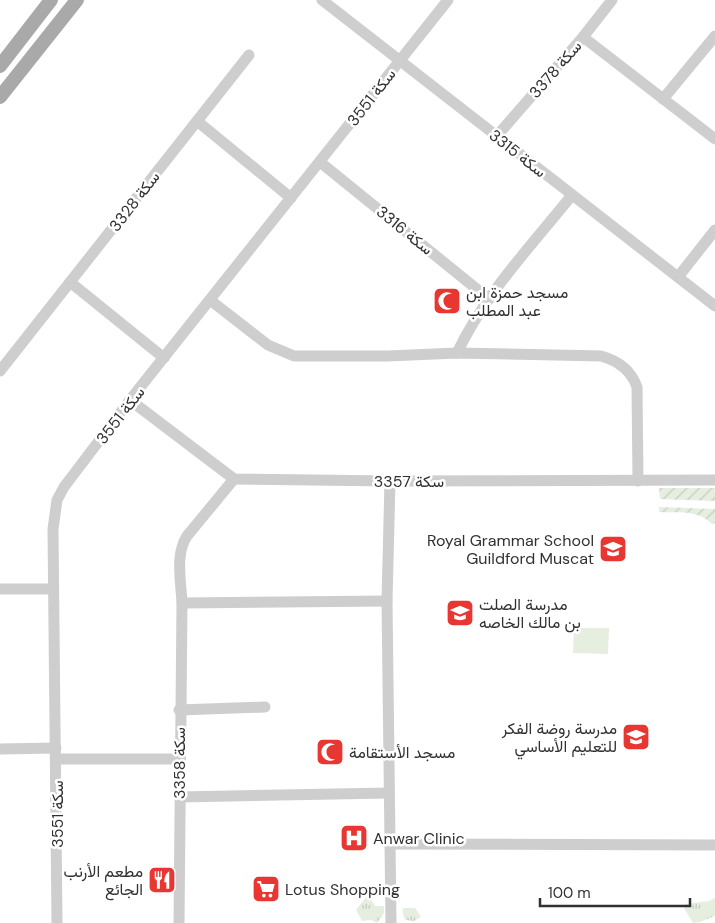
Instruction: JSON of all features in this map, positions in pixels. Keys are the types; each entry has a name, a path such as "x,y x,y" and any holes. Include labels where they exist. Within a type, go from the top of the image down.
{"main road":[{"path":"0,66 51,0"},
{"path":"0,97 77,0"}],"street":[{"name":"سكة 3315","path":"322,0 399,62 715,306"},
{"name":"سكة 3551","path":"57,923 53,589 54,515 57,500 64,487 130,400 448,0"},
{"name":"سكة 3378","path":"496,137 583,37 612,0"},
{"path":"664,98 715,36"},
{"path":"583,37 715,139"},
{"name":"سكة 3328","path":"0,371 249,56"},
{"path":"197,121 291,198"},
{"name":"سكة 3316","path":"320,162 489,299"},
{"path":"456,354 466,334 489,299 572,195"},
{"path":"678,277 715,230"},
{"path":"70,282 164,358"},
{"path":"210,300 268,345 294,356 456,354 601,356 613,359 633,376 637,387 638,481"},
{"path":"130,400 234,479"},
{"name":"سكة 3357","path":"234,479 390,481 715,480"},
{"name":"سكة 3358","path":"179,923 181,544 234,479"},
{"path":"390,481 388,793 391,923"},
{"path":"0,589 53,589"},
{"path":"182,603 388,601"},
{"path":"179,710 265,707"},
{"path":"0,749 56,754 179,759"},
{"path":"179,797 388,793"},
{"path":"390,844 715,845"}],"green space":[{"path":"659,488 715,488 715,501 660,499"},
{"path":"659,507 715,509 715,523 712,524 694,514 659,512"},
{"path":"574,628 609,628 608,654 573,653"},
{"path":"366,897 371,899 375,906 384,906 384,913 377,923 371,920 362,921 356,910"},
{"path":"715,898 715,916 693,923 684,908 685,904 709,901"},
{"path":"404,908 415,908 421,917 414,921 405,920 402,910"}],"place":[{"name":"مسجد حمزة ابن عبد المطلب","path":"447,301"},
{"name":"Royal Grammar School Guildford Muscat","path":"613,549"},
{"name":"مدرسة الصلت بن مالك الخاصه","path":"460,613"},
{"name":"مدرسة روضة الفكر للتعليم الأساسي","path":"636,737"},
{"name":"مسجد الأستقامة","path":"330,752"},
{"name":"Anwar Clinic","path":"354,838"},
{"name":"مطعم الأرنب الجائع","path":"162,880"},
{"name":"Lotus Shopping","path":"266,889"}]}
